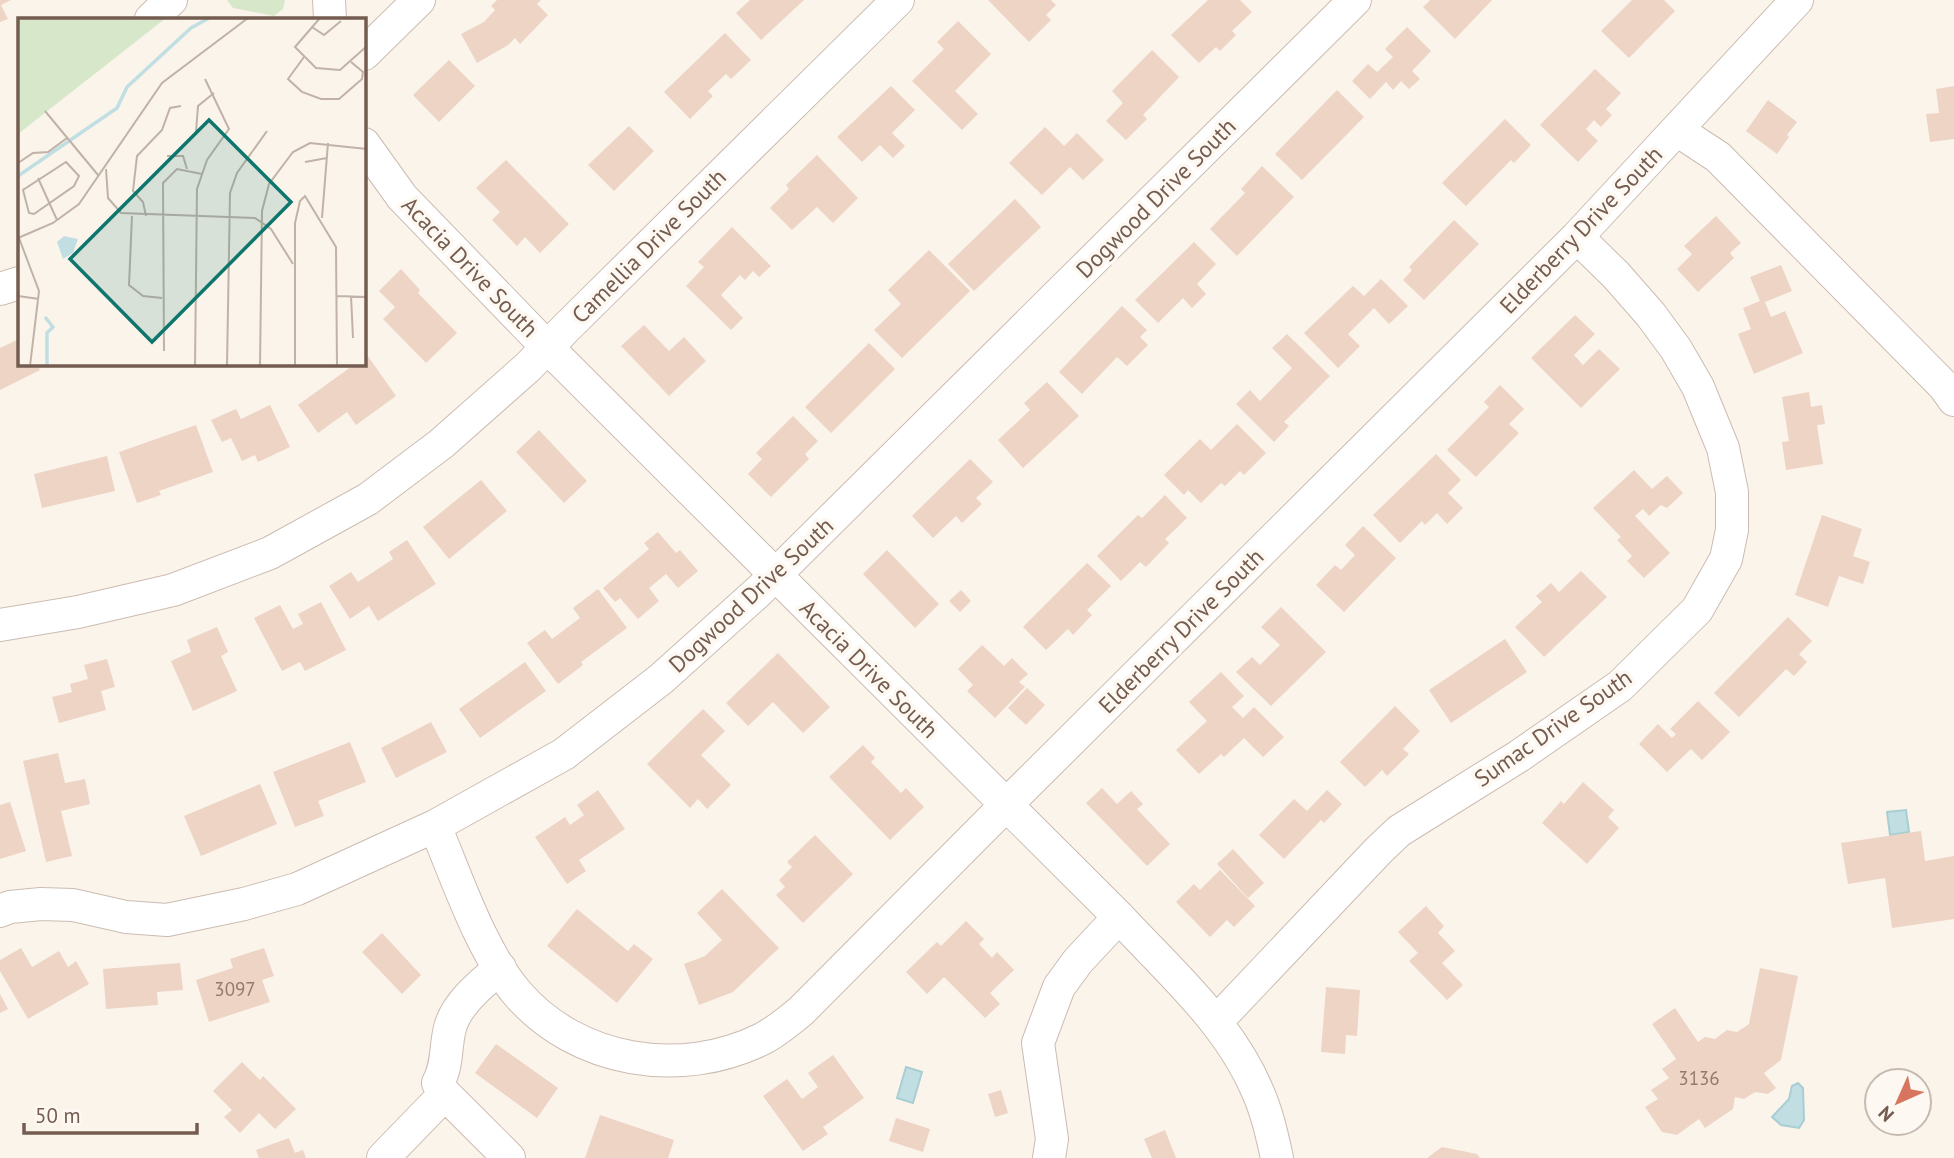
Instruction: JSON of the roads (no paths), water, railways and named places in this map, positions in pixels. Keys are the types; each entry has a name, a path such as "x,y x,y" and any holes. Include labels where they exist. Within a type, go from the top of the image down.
{"street":[{"path":"152,18 171,0"},
{"path":"329,0 330,18"},
{"path":"366,52 419,0"},
{"name":"Camellia Drive South","path":"0,625 78,612 173,590 270,553 368,499 441,444 548,348 898,0"},
{"name":"Dogwood Drive South","path":"0,911 10,907 41,904 73,905 126,917 167,920 298,889 435,826 564,754 661,679 775,576 1355,0"},
{"name":"Elderberry Drive South","path":"435,826 486,946 517,993 544,1018 567,1034 604,1052 658,1061 705,1058 762,1039 801,1011 1577,237 1797,0"},
{"path":"1677,130 1718,157 1944,386 1954,400"},
{"name":"Acacia Drive South","path":"366,147 402,197 548,348 1119,918 1216,1022 1239,1055 1257,1090 1270,1126 1277,1158"},
{"name":"Sumac Drive South","path":"1216,1022 1399,831 1519,757 1620,686 1697,610 1726,559 1732,530 1732,492 1723,448 1698,387 1676,349 1651,315 1616,275 1577,237"},
{"path":"0,289 18,283"},
{"path":"1049,1158 1052,1139 1038,1044 1059,987 1078,961 1119,918"},
{"path":"500,968 458,1009 450,1026 446,1065 438,1083 445,1094 509,1158"},
{"path":"383,1158 445,1094"}],"water":[{"path":"1906,810 1909,832 1890,835 1887,812"},
{"path":"906,1067 922,1072 913,1103 897,1098"},
{"path":"1798,1083 1803,1088 1804,1120 1799,1128 1781,1125 1772,1117 1789,1099 1792,1086"}]}
